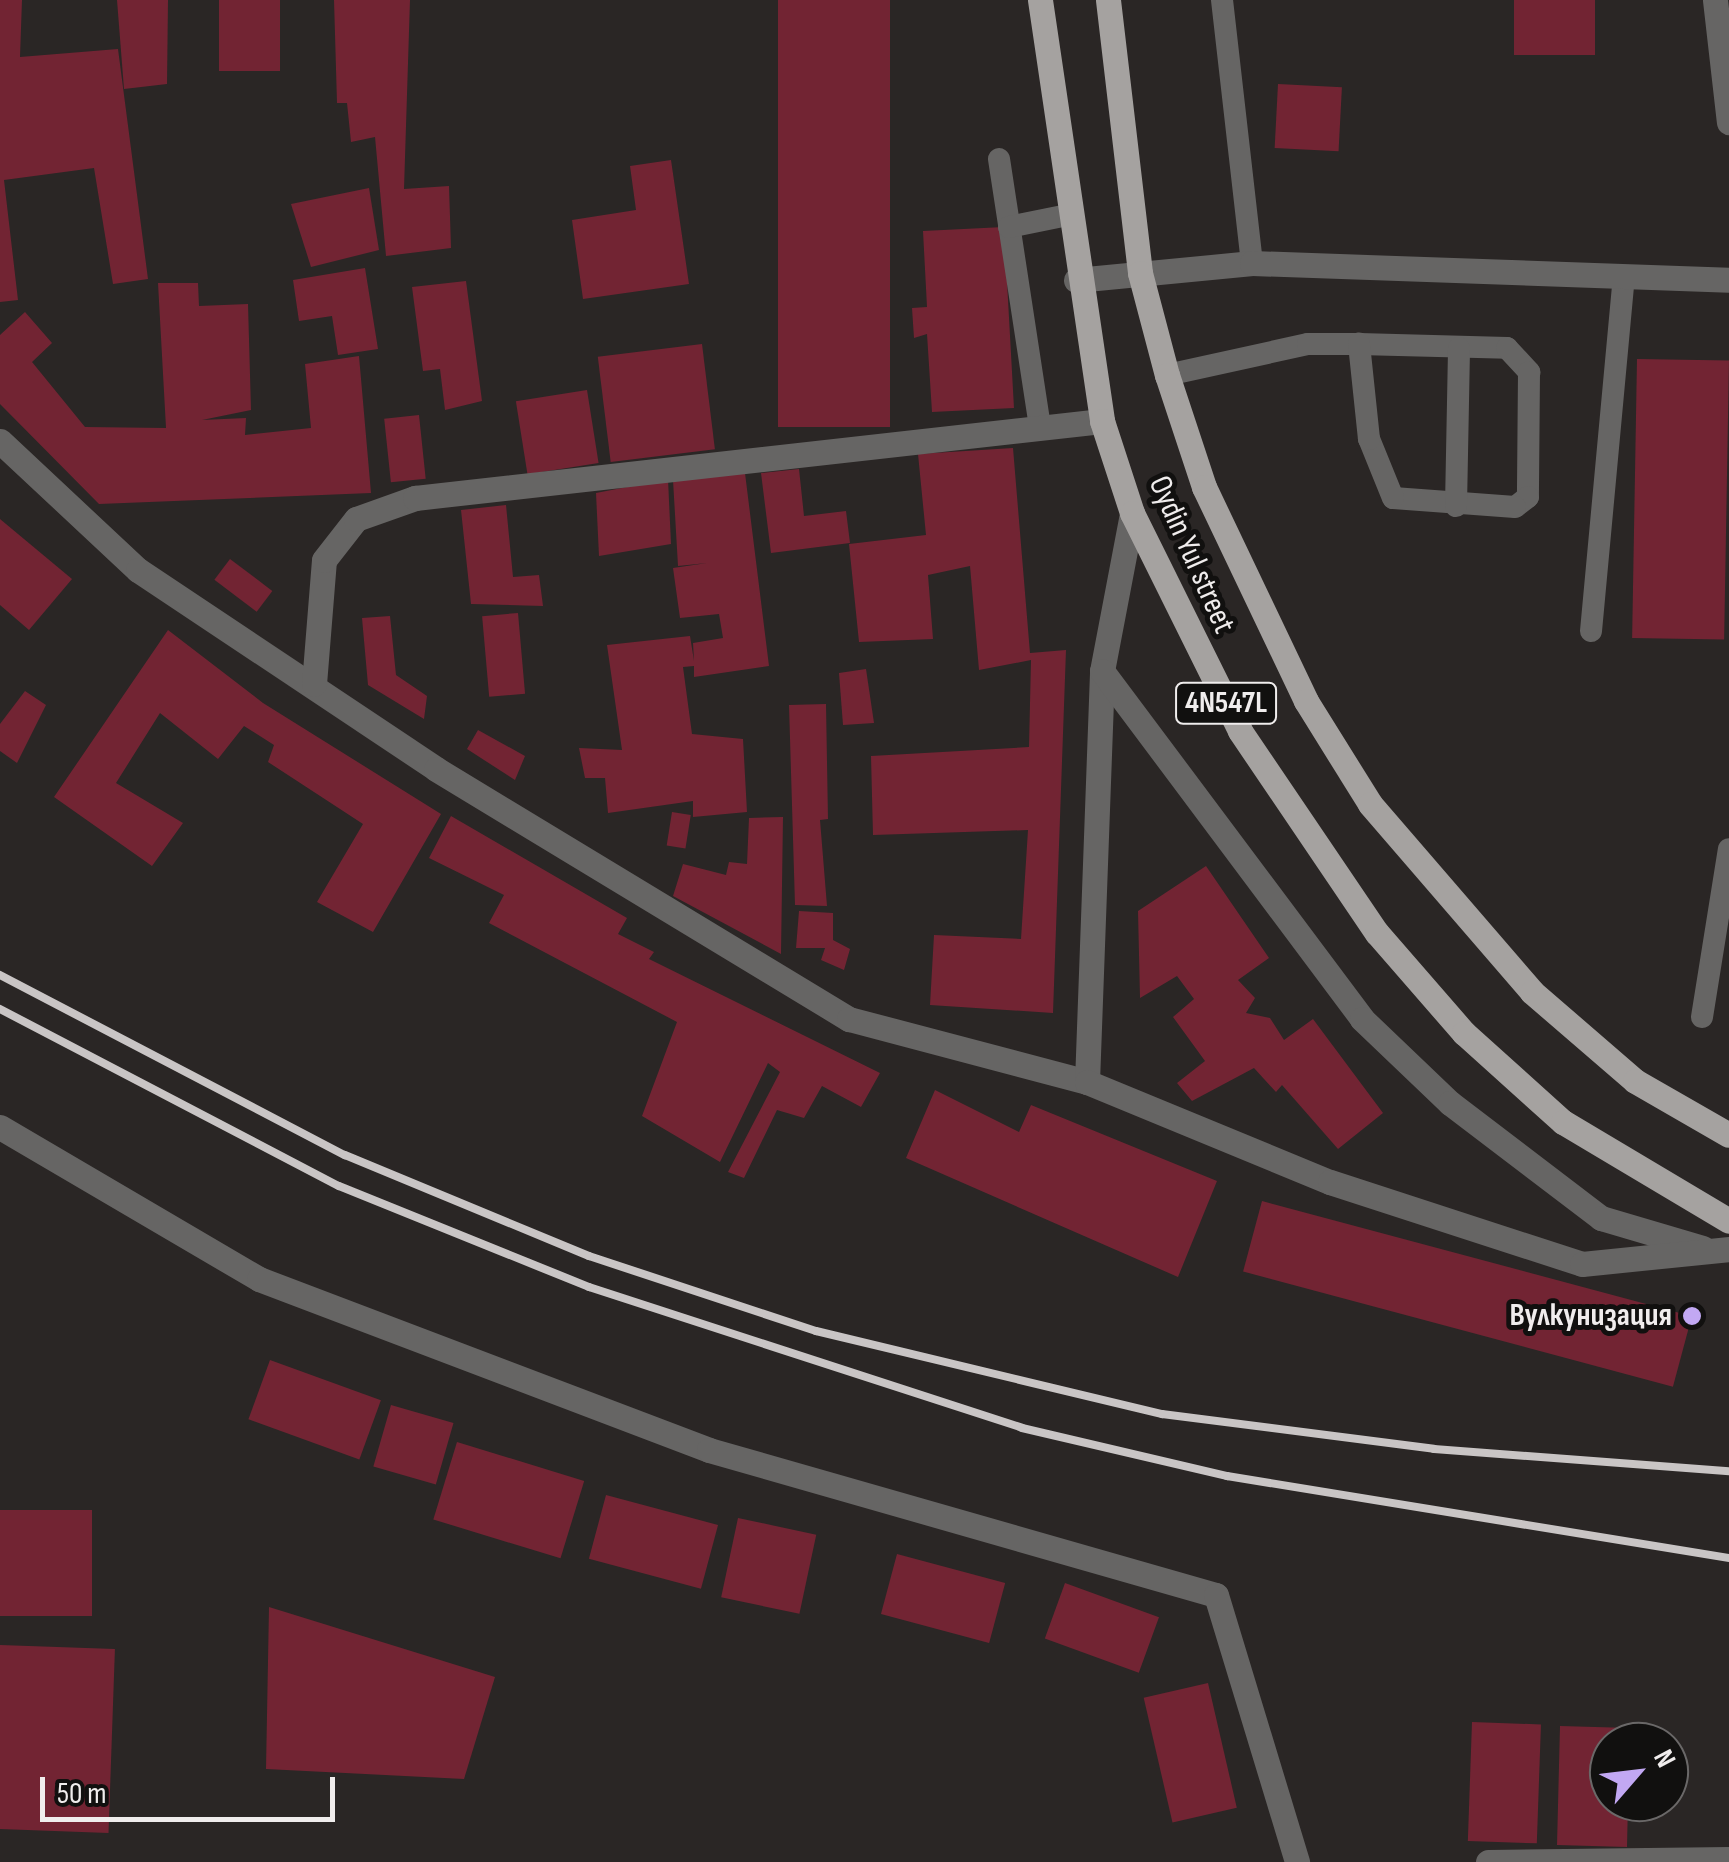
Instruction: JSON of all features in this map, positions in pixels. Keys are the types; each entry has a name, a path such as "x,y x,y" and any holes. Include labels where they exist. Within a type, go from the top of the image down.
{"main road":[{"name":"Oydin Yul street","path":"1040,0 1076,280 1102,421 1132,513 1240,730 1376,933 1464,1033 1564,1122 1729,1221"},
{"name":"Oydin Yul street","path":"1108,0 1140,273 1167,375 1251,595 1370,804 1584,1042 1729,1135"}],"street":[{"path":"1715,0 1729,122"},
{"path":"1076,280 1252,264 1729,280"},
{"path":"314,684 324,560 356,519 415,498 1102,421"},
{"path":"0,441 138,570 314,684 436,770 849,1019 1087,1082 1330,1182 1582,1264 1702,1248 1729,1249"},
{"path":"1087,1082 1102,671 1132,513"},
{"path":"1102,671 1362,1018 1425,1079 1601,1218 1702,1248"},
{"path":"0,1128 258,1278 710,1450 1216,1595 1297,1862"},
{"path":"1488,1862 1729,1859"}],"lane":[{"path":"1222,0 1252,264"},
{"path":"999,159 1040,428"},
{"path":"1009,227 1068,215"},
{"path":"1591,631 1624,278"},
{"path":"1167,375 1308,344 1359,344 1459,348 1517,354 1532,397 1528,497 1515,506 1408,506 1378,476 1359,344"},
{"path":"1456,506 1459,348"},
{"path":"1702,1018 1729,848"}],"building":[{"path":"0,0 22,0 20,57 118,49 148,279 113,284 94,168 4,180 18,300 0,302"},
{"path":"117,0 168,0 167,84 124,89"},
{"path":"219,0 280,0 280,71 219,71"},
{"path":"334,0 410,0 404,189 449,186 451,248 386,256 375,137 351,142 347,103 337,103"},
{"path":"778,0 890,0 890,427 778,427"},
{"path":"1514,0 1595,0 1595,55 1514,55"},
{"path":"1278,84 1342,87 1339,151 1275,148"},
{"path":"671,160 689,284 583,299 572,220 636,210 630,166"},
{"path":"369,188 379,250 311,267 291,204"},
{"path":"1004,227 1014,408 932,412 927,334 914,338 912,308 927,307 923,231"},
{"path":"365,268 378,349 338,355 332,316 299,321 293,280"},
{"path":"466,281 482,401 445,410 440,369 423,371 412,287"},
{"path":"158,283 198,283 199,306 248,304 251,410 202,420 246,418 245,435 311,428 305,364 359,356 371,493 99,504 0,404 0,335 25,312 52,343 32,362 85,427 166,428"},
{"path":"702,344 715,449 611,462 598,357"},
{"path":"1637,359 1729,361 1724,640 1632,638"},
{"path":"587,390 599,463 527,474 516,401"},
{"path":"419,415 426,479 391,482 384,419"},
{"path":"1013,448 1030,653 1066,650 1053,1013 930,1005 934,935 1021,939 1028,830 873,835 871,756 1029,747 1031,660 979,670 970,566 928,575 933,639 859,642 849,544 926,535 918,454"},
{"path":"799,469 804,516 846,511 850,543 771,553 761,473"},
{"path":"745,473 769,666 694,677 694,666 683,667 692,734 743,739 747,812 693,817 693,801 608,813 605,778 585,778 579,748 622,750 607,645 690,636 694,661 693,643 723,638 719,614 680,618 673,568 707,563 678,566 673,480"},
{"path":"668,479 671,544 599,556 596,493"},
{"path":"506,505 513,577 539,575 543,606 471,604 461,510"},
{"path":"0,519 72,579 29,630 0,605"},
{"path":"230,559 272,591 257,612 214,580"},
{"path":"518,613 525,694 489,697 482,616"},
{"path":"390,616 396,675 427,696 424,719 368,685 362,618"},
{"path":"168,630 263,703 441,814 373,932 317,902 363,824 268,762 274,745 244,726 218,759 160,713 116,783 183,823 152,866 54,797"},
{"path":"866,669 874,723 843,725 839,673"},
{"path":"25,691 46,705 17,763 0,751 0,724"},
{"path":"826,704 828,819 820,820 827,906 795,905 789,705"},
{"path":"478,730 525,756 515,780 467,749"},
{"path":"672,812 691,815 685,849 667,846"},
{"path":"451,816 627,918 618,934 654,952 649,959 880,1073 861,1107 822,1086 804,1118 777,1110 744,1178 728,1172 780,1072 768,1063 720,1162 642,1116 677,1022 489,923 504,895 429,858"},
{"path":"783,817 781,954 673,896 683,864 726,875 729,862 747,864 749,818"},
{"path":"1206,866 1269,958 1238,980 1255,998 1246,1013 1270,1018 1284,1040 1313,1019 1383,1113 1338,1149 1282,1085 1276,1092 1254,1068 1192,1101 1177,1083 1205,1061 1173,1017 1194,999 1177,976 1140,998 1138,911"},
{"path":"799,911 833,913 833,940 850,949 844,970 821,960 825,948 796,948"},
{"path":"935,1090 1019,1132 1031,1105 1217,1181 1178,1277 906,1158"},
{"path":"1262,1201 1692,1316 1673,1387 1243,1272"},
{"path":"270,1360 381,1400 359,1460 248,1419"},
{"path":"391,1405 453,1423 436,1484 373,1467"},
{"path":"457,1442 584,1481 561,1558 433,1519"},
{"path":"606,1495 718,1525 701,1589 589,1559"},
{"path":"0,1510 92,1510 92,1616 0,1616"},
{"path":"738,1518 816,1535 799,1614 721,1597"},
{"path":"897,1554 1005,1583 989,1643 881,1614"},
{"path":"1065,1583 1159,1617 1139,1673 1045,1638"},
{"path":"269,1607 495,1677 464,1779 266,1769"},
{"path":"0,1645 115,1649 109,1833 0,1829"},
{"path":"1208,1683 1237,1808 1172,1823 1144,1698"},
{"path":"1472,1722 1541,1724 1537,1843 1468,1841"},
{"path":"1560,1726 1589,1727 1589,1822 1628,1822 1627,1847 1557,1845"}],"railway":[{"path":"0,975 345,1155 589,1256 816,1331 1162,1414 1434,1449 1729,1471"},
{"path":"0,1009 339,1186 589,1287 1022,1428 1227,1476 1729,1558"}],"place":[{"name":"Вулкунизация","path":"1692,1316"}]}
